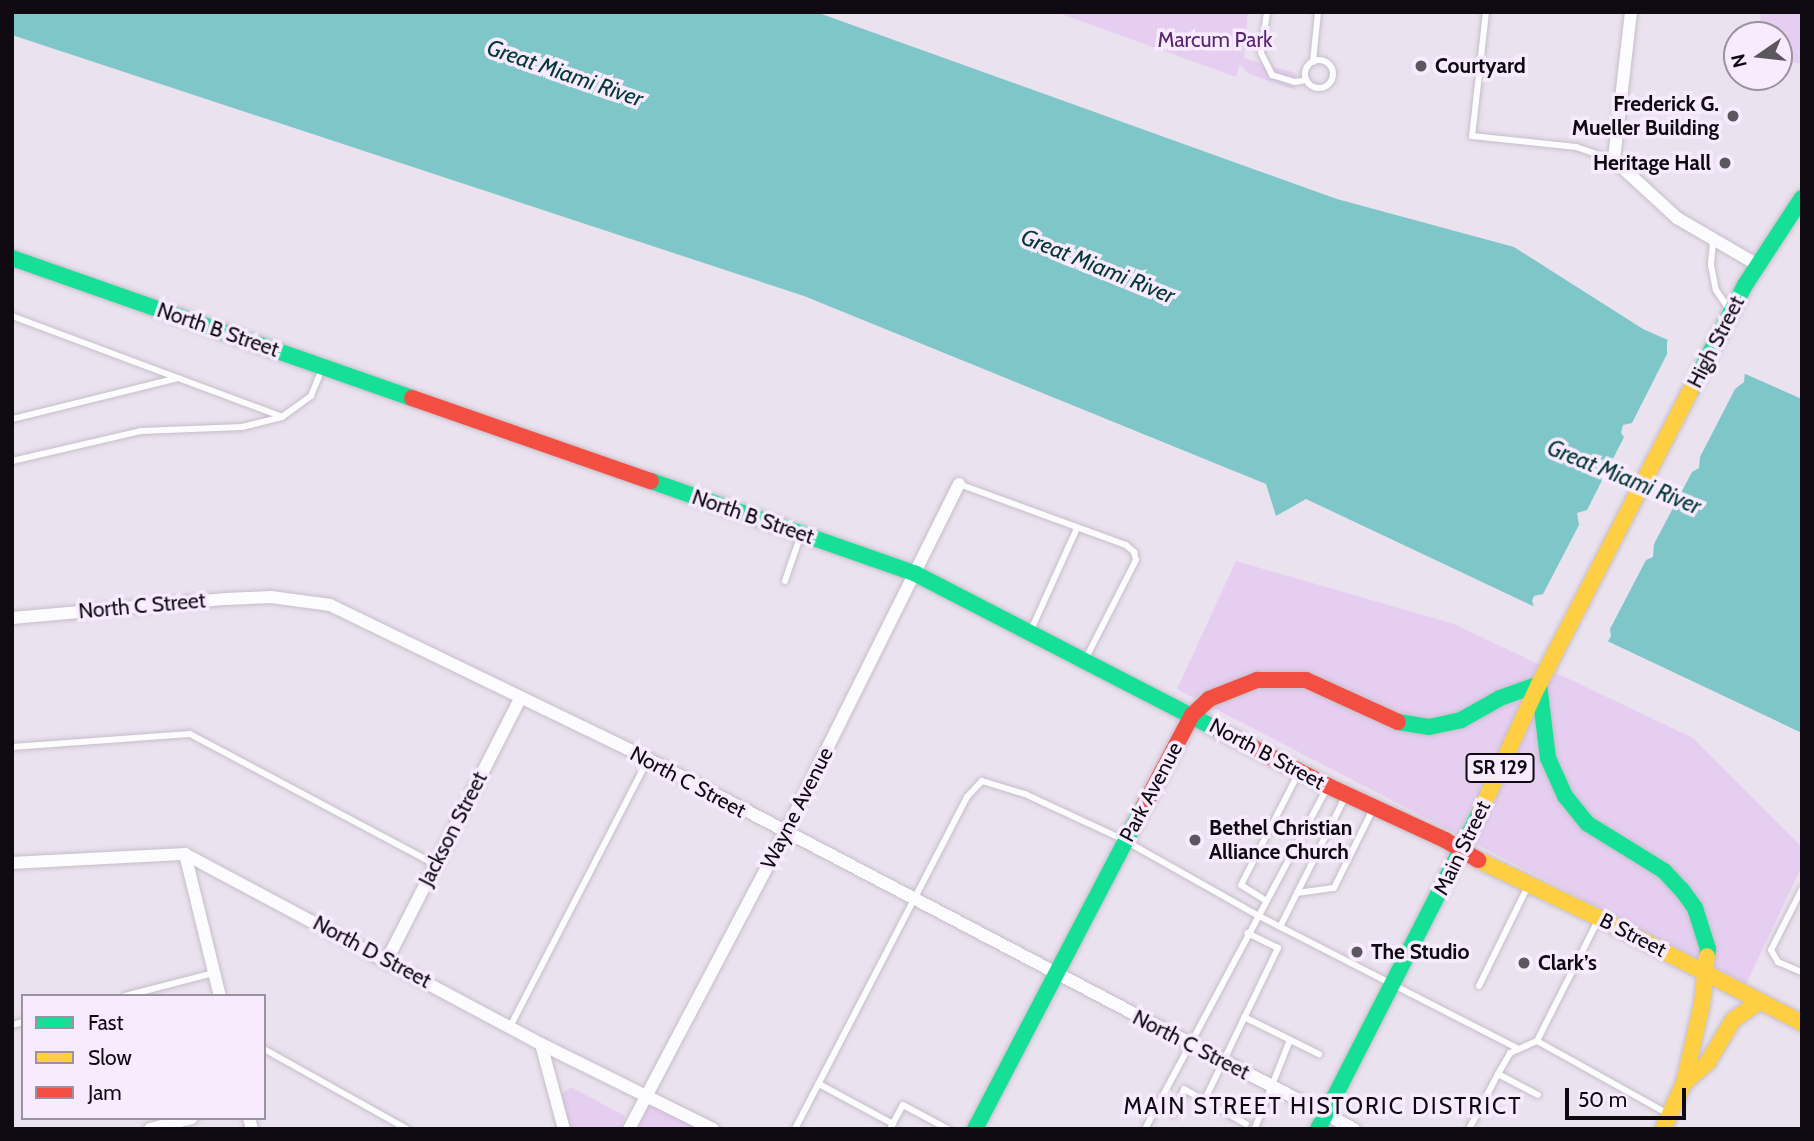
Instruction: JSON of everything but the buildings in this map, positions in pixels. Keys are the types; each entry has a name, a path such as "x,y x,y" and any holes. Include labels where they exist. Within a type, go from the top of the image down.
{"main road":[{"name":"High Street","path":"1639,491 1756,264 1802,198"},
{"name":"North B Street","path":"12,258 916,574 1328,786 1445,840 1462,853"},
{"name":"Main Street","path":"1322,1122 1462,853 1543,677 1639,491"},
{"name":"Park Avenue","path":"975,1129 1192,715 1209,699 1257,680 1306,680 1390,721 1429,727 1461,720 1543,677"},
{"path":"1543,677 1548,758 1556,781 1588,824 1664,871 1682,890 1695,908 1708,948 1707,973 1684,1083 1666,1122"},
{"name":"B Street","path":"1462,853 1599,918 1802,1023"},
{"path":"1684,1083 1709,1062 1733,1020 1760,1001"}],"street":[{"path":"1631,12 1614,160 1656,202 1713,240 1756,264"},
{"name":"Wayne Avenue","path":"629,1129 785,833 959,484"},
{"name":"North C Street","path":"12,618 271,597 330,605 648,759 1273,1087 1322,1122 1354,1129"},
{"name":"Jackson Street","path":"387,960 520,699"},
{"path":"12,863 185,854 220,994"},
{"name":"North D Street","path":"185,854 511,1025 541,1044 713,1129"},
{"path":"541,1044 564,1129"},
{"path":"150,1129 184,1120"}],"lane":[{"path":"1267,12 1261,52 1272,75 1295,82 1306,80 1319,88 1332,79 1328,64 1313,62"},
{"path":"1306,80 1306,69 1313,62 1318,12"},
{"path":"1486,12 1472,136 1576,147 1614,160"},
{"path":"1713,240 1711,265 1716,290 1731,313"},
{"path":"12,316 282,417"},
{"path":"12,461 141,431 242,427 282,417 311,396 323,367"},
{"path":"12,419 177,378"},
{"path":"959,484 1126,545 1134,552 1136,560 1086,660"},
{"path":"1030,632 1077,528"},
{"path":"785,582 801,534"},
{"path":"12,747 190,734 434,864"},
{"path":"511,1025 648,759"},
{"path":"1265,900 1241,885 1300,771"},
{"path":"795,1129 967,797 982,781 1025,794 1125,841 1257,915 1519,1049"},
{"path":"1145,1129 1247,933 1328,786"},
{"path":"1280,927 1346,794"},
{"path":"1297,893 1334,888 1374,807"},
{"path":"1479,986 1528,884"},
{"path":"1802,890 1771,950 1777,962 1802,972"},
{"path":"1469,1129 1510,1053 1537,1041 1599,918"},
{"path":"1205,1099 1278,948 1247,933"},
{"path":"132,994 214,972"},
{"path":"1244,1017 1319,1054"},
{"path":"1157,1105 1174,1114 1184,1089 1205,1099 1245,1126 1256,1128 1290,1040"},
{"path":"1537,1041 1666,1122"},
{"path":"266,1050 407,1129"},
{"path":"1498,1074 1538,1095"},
{"path":"819,1083 892,1126 903,1105 948,1129"}],"green space":[{"name":"Marcum Park","path":"1056,12 1248,12 1244,58 1295,73 1295,90 1249,74 1240,64 1236,77"},
{"path":"1761,12 1802,12 1802,64 1793,62 1793,21 1760,21"},
{"path":"1236,561 1454,624 1693,738 1802,847 1802,866 1746,984 1177,689"},
{"path":"571,1087 625,1116 621,1129 570,1129 561,1094"},
{"path":"645,1097 713,1129 629,1129"}],"water":[{"name":"Great Miami River","path":"12,12 816,12 1337,199 1514,247 1643,329 1802,399 1802,733 1306,499 1276,516 1266,484 804,296 12,35"}],"pier":[{"path":"1672,338 1745,370 1744,382 1735,389 1700,457 1699,468 1692,472 1654,544 1653,557 1646,560 1610,629 1611,636 1607,643 1535,610 1532,601 1534,596 1543,594 1579,525 1577,513 1587,510 1624,437 1621,433 1623,425 1632,423 1667,354 1667,341"}],"traffic: fast":[{"path":"1691,390 1745,285 1802,198"},
{"path":"12,258 412,398"},
{"path":"651,481 916,574 1232,737"},
{"path":"1398,722 1429,727 1461,720 1500,698 1539,684 1548,758 1565,796 1588,824 1664,871 1682,890 1695,908 1708,949 1707,956"},
{"path":"975,1129 1144,806"},
{"path":"1318,1129 1480,812"}],"traffic: slow":[{"path":"1480,812 1539,684 1691,390"},
{"path":"1478,860 1599,918 1802,1023"},
{"path":"1663,1129 1684,1083 1702,1004 1707,956"},
{"path":"1684,1083 1708,1062 1733,1020 1760,1001"}],"traffic: jam":[{"path":"412,398 651,481"},
{"path":"1144,806 1192,715 1209,699 1257,680 1306,680 1398,722"},
{"path":"1232,737 1328,786 1445,840 1478,860"}],"place":[{"name":"Courtyard","path":"1421,66"},
{"name":"Frederick G. Mueller Building","path":"1733,116"},
{"name":"Heritage Hall","path":"1725,163"},
{"name":"Bethel Christian Alliance Church","path":"1195,840"},
{"name":"The Studio","path":"1357,952"},
{"name":"Clark’s","path":"1524,963"}],"district":[{"name":"MAIN STREET HISTORIC DISTRICT","path":"1323,1106"}]}
